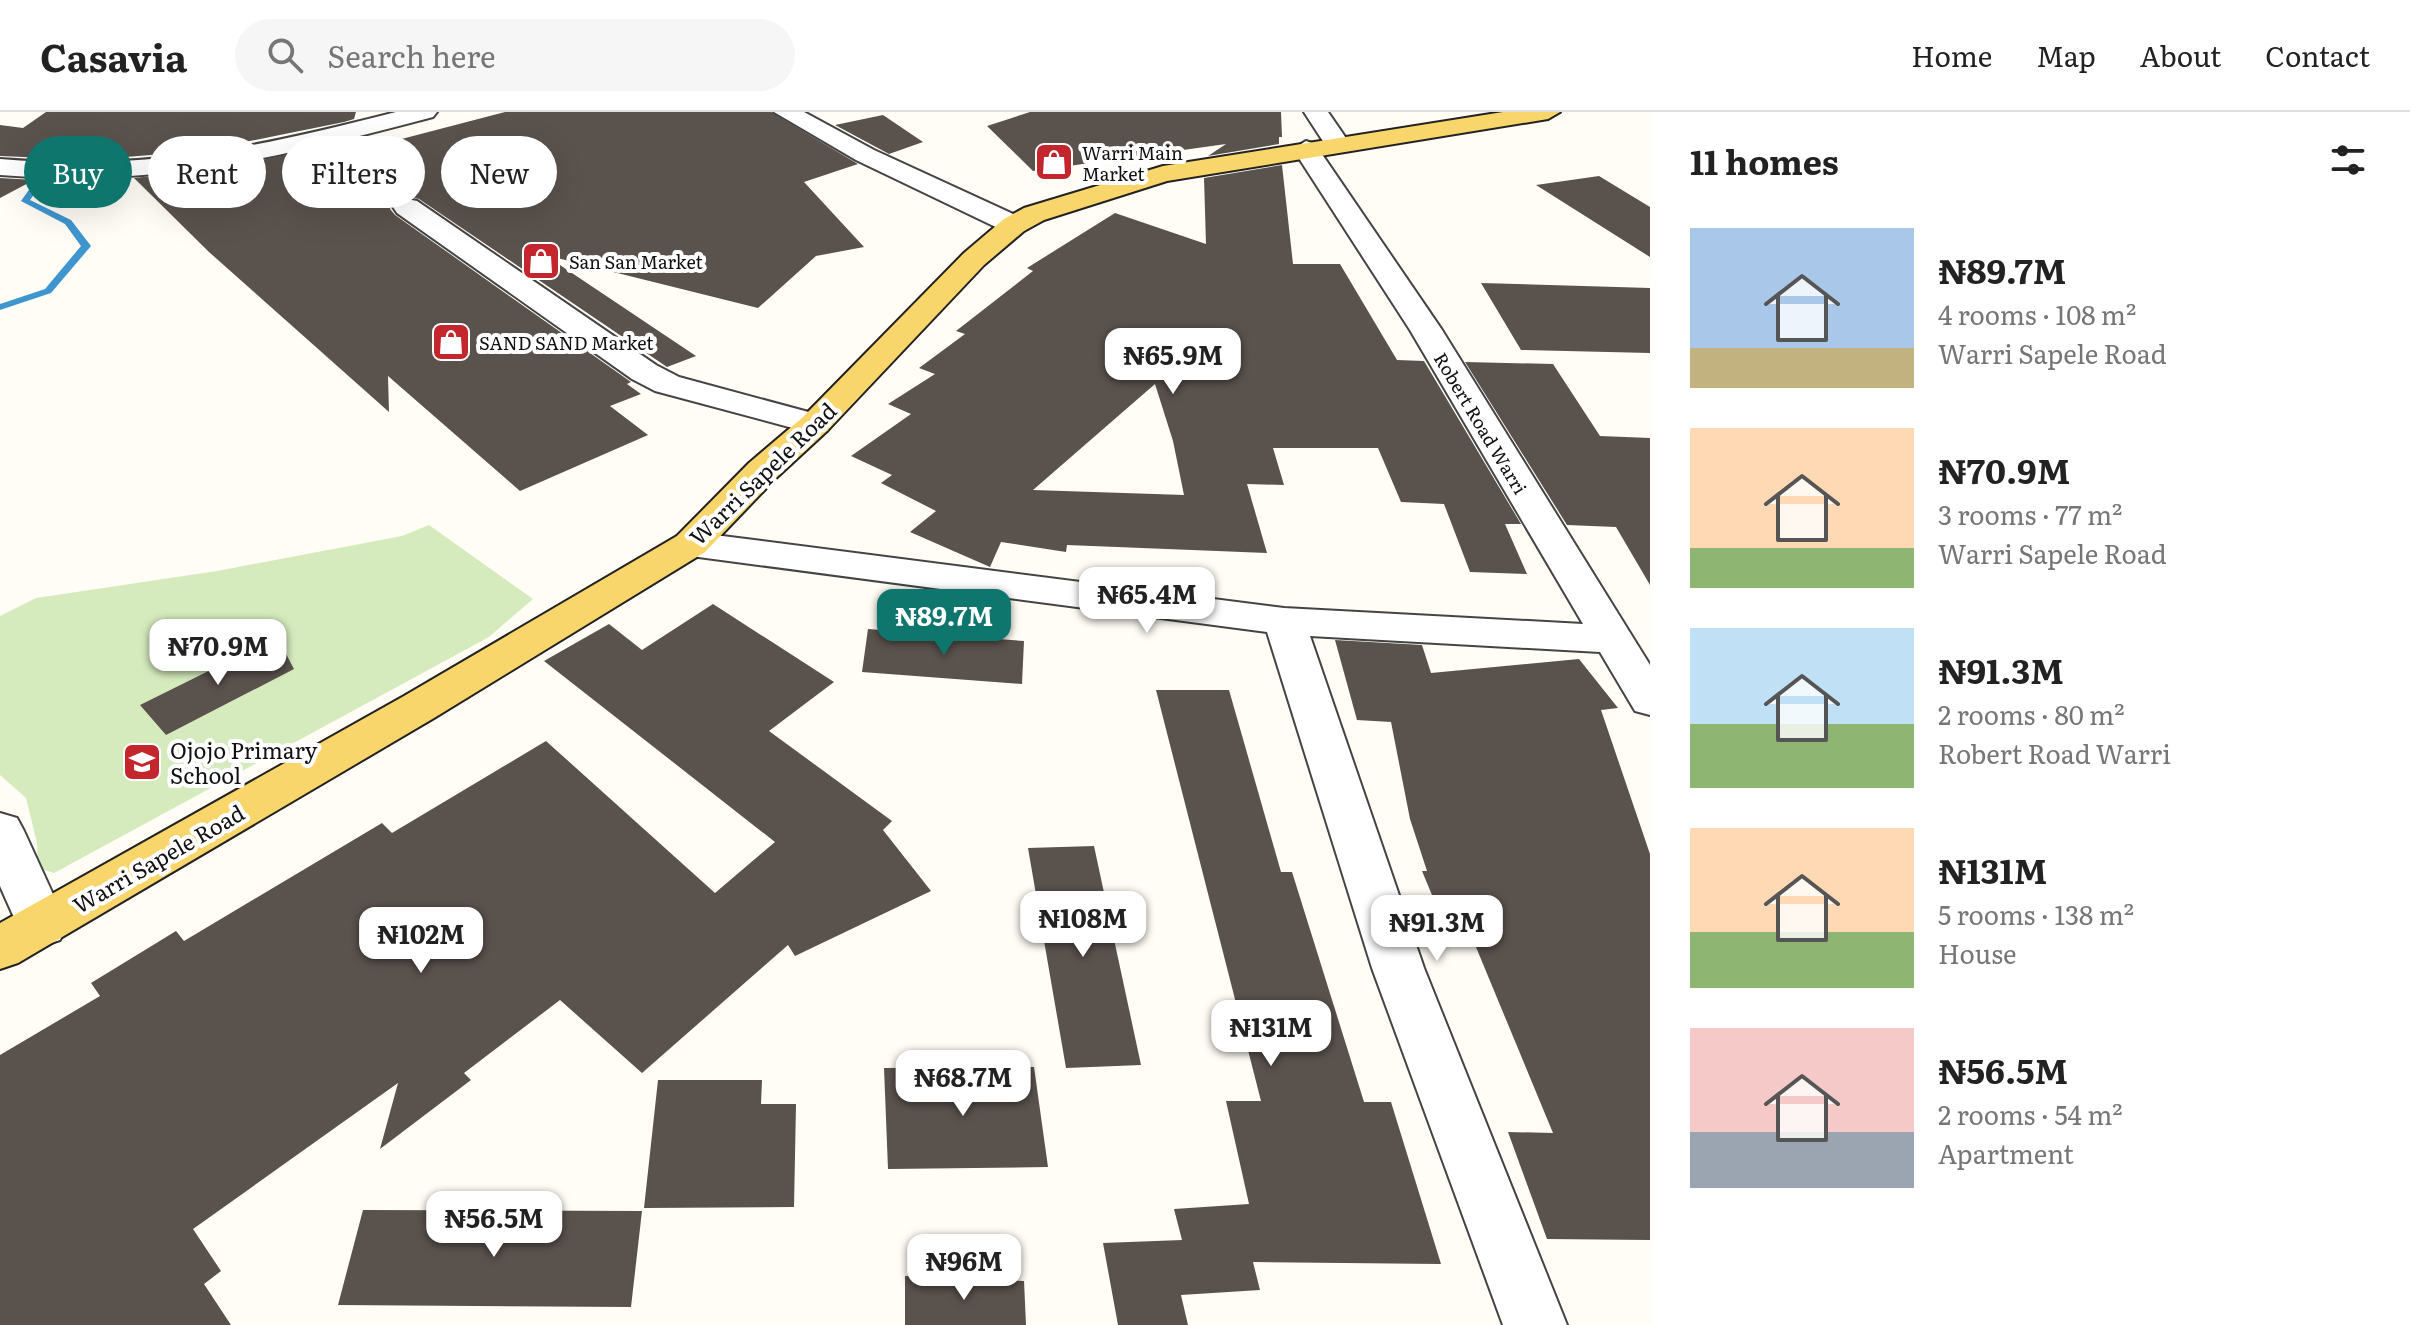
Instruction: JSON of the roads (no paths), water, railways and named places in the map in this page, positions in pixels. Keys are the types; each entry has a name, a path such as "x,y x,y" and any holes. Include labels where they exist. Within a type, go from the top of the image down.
{"main road":[{"name":"Warri Sapele Road","path":"0,948 405,715 691,544 762,471 815,424 974,259 1014,225 1034,214 1120,184 1322,146 1548,112"}],"street":[{"path":"0,167 110,172 196,164 313,141 425,112"},
{"path":"786,112 865,155 1014,225"},
{"name":"Robert Road Warri","path":"1316,112 1322,146 1426,330 1650,700"},
{"path":"408,208 644,372 667,384 815,424"},
{"path":"691,544 1284,621 1612,639"},
{"path":"1284,621 1398,968 1535,1325"},
{"path":"0,831 42,925"}],"waterway":[{"path":"0,307 48,291 86,246 68,222 39,208"}],"place":[{"name":"Warri Main Market","path":"1054,162"},
{"name":"San San Market","path":"541,261"},
{"name":"SAND SAND Market","path":"451,342"},
{"name":"Ojojo Primary School","path":"142,762"}]}
